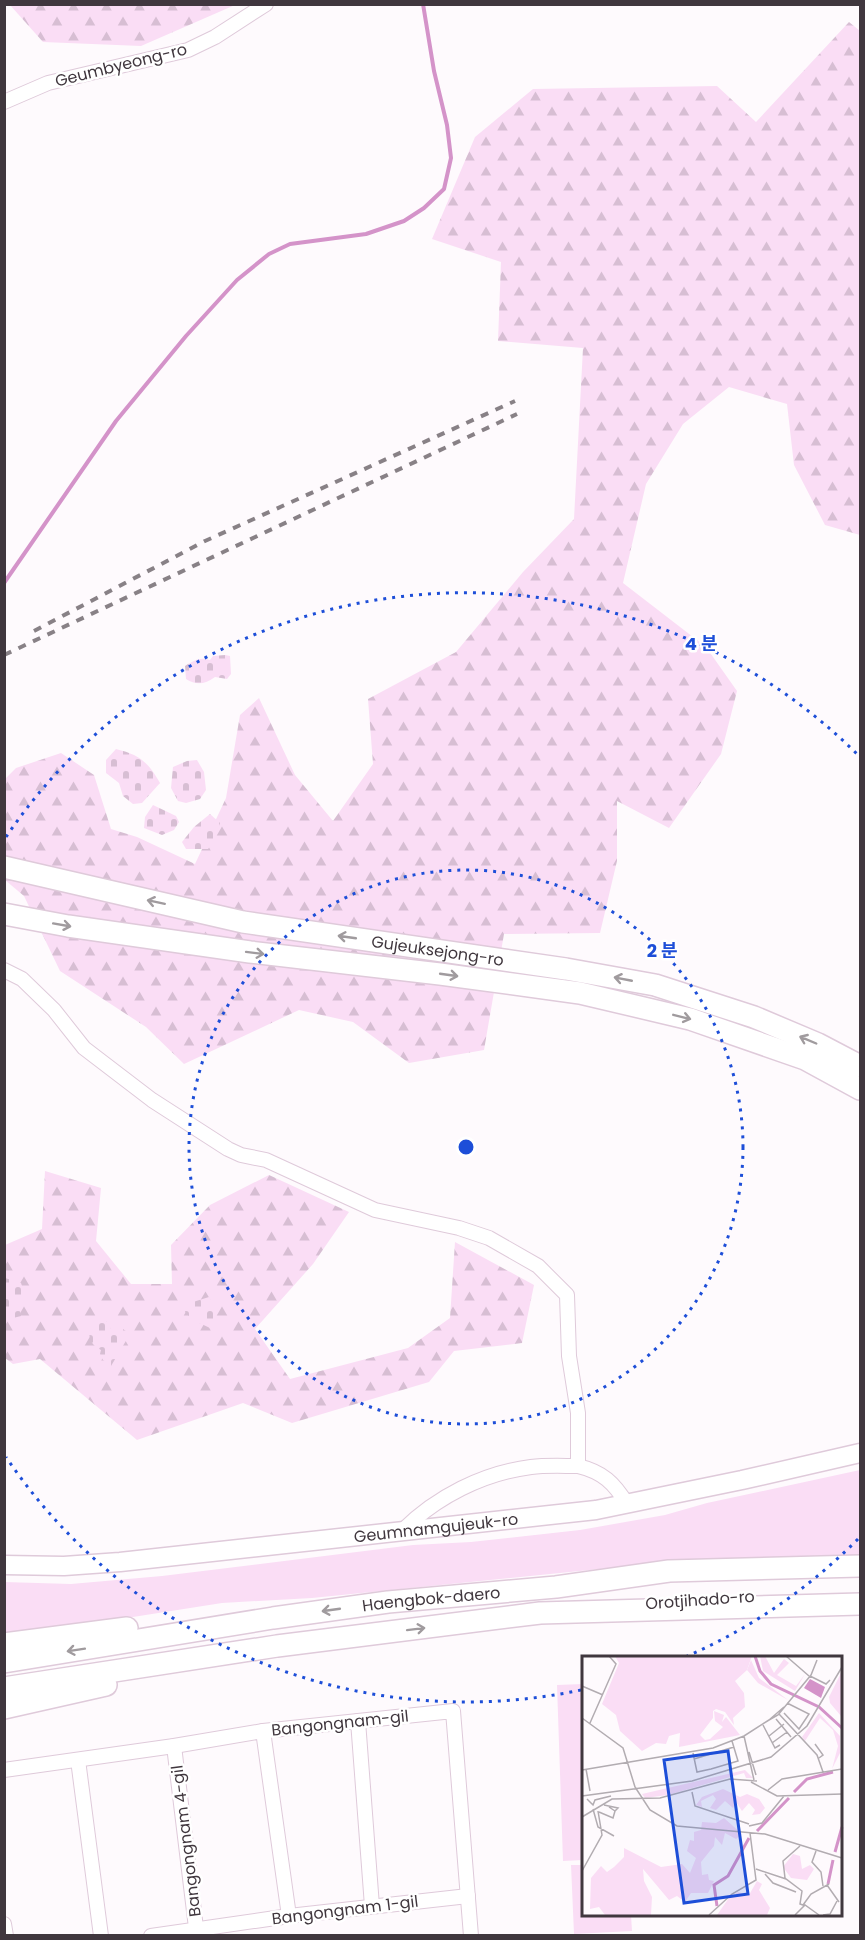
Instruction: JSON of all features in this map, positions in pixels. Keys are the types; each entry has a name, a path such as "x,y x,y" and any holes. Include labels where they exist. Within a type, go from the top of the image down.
{"highway":[{"name":"Gujeuksejong-ro","path":"4,867 243,922 566,969 654,985 754,1017 818,1044 861,1066"},
{"name":"Gujeuksejong-ro","path":"4,914 68,926 250,952 580,993 690,1018 805,1059 861,1089"},
{"name":"Haengbok-daero","path":"4,1662 273,1618 388,1602 556,1587 669,1571 861,1566"},
{"name":"Orotjihado-ro","path":"556,1587 861,1576"},
{"name":"Orotjihado-ro","path":"540,1613 714,1597 861,1592"},
{"name":"Haengbok-daero","path":"4,1688 277,1646 540,1613 861,1604"},
{"path":"4,1644 199,1617 273,1618"},
{"path":"4,1708 177,1672 277,1646"}],"main road":[{"name":"Geumnamgujeuk-ro","path":"4,1565 64,1566 120,1562 549,1515 627,1504 861,1453"}],"street":[{"name":"Geumbyeong-ro","path":"4,102 48,83 188,50 215,37 266,4"},
{"path":"4,970 22,979 54,1010 84,1048 152,1100 228,1149 241,1155 266,1160 375,1210 459,1228 489,1238 537,1266 567,1295 569,1356 578,1413 578,1466"},
{"path":"402,1531 421,1512 470,1484 498,1474 531,1467 578,1466 588,1468 617,1487 627,1504"},
{"name":"Bangongnam-gil","path":"4,1770 263,1731 453,1711 471,1935"},
{"path":"358,1721 372,1906"},
{"path":"263,1731 289,1916"},
{"name":"Bangongnam 4-gil","path":"174,1746 197,1932"},
{"path":"78,1760 100,1935"},
{"name":"Bangongnam 1-gil","path":"151,1935 197,1932 289,1916 468,1896"},
{"path":"4,1924 6,1935"}],"green space":[{"path":"10,5 235,5 141,46 43,42"},
{"path":"849,22 860,31 860,535 825,525 794,465 787,404 729,387 683,424 646,484 623,583 706,647 737,691 721,754 669,828 617,801 617,861 600,933 504,934 484,1050 409,1063 353,1022 299,1010 184,1064 146,1027 60,971 24,896 5,880 4,780 16,768 61,753 94,775 111,829 137,837 195,864 226,798 240,715 259,698 295,775 333,821 373,764 368,699 456,652 523,572 574,519 583,348 498,341 501,262 432,239 475,137 533,89 717,86 756,122"},
{"path":"213,656 230,656 231,674 227,679 215,677 204,683 197,683 186,679 185,666 198,660 210,660"},
{"path":"116,749 142,760 160,783 142,803 133,804 123,796 119,783 106,773 106,760"},
{"path":"197,760 204,772 206,790 200,799 186,803 178,801 171,788 173,767 187,761"},
{"path":"153,805 176,816 179,822 174,830 162,835 144,828 145,817"},
{"path":"210,814 220,823 212,844 208,849 186,849 182,842 194,827"},
{"path":"45,1171 101,1188 96,1241 131,1284 172,1284 171,1245 210,1205 269,1175 349,1212 313,1264 255,1329 290,1379 408,1348 450,1318 455,1242 534,1285 522,1343 454,1351 429,1382 292,1423 243,1403 137,1440 40,1359 13,1364 5,1358 5,1245 42,1229"},
{"path":"5,1278 21,1283 24,1292 20,1302 21,1316 5,1320"},
{"path":"209,1297 215,1312 210,1328 193,1320 185,1312 186,1307 193,1302"},
{"path":"101,1321 109,1322 111,1329 123,1329 130,1334 111,1366 103,1360 101,1350 93,1344 89,1336 89,1329"},
{"path":"860,1470 860,1558 649,1564 312,1598 222,1603 31,1633 5,1635 4,1582 71,1584 162,1576 413,1545 471,1542 580,1530 665,1515 707,1503"},
{"path":"582,1684 582,1860 563,1861 557,1685"},
{"path":"571,1865 582,1865 582,1916 631,1916 632,1931 574,1934"}],"waterway":[{"path":"4,583 116,421 186,336 237,280 269,254 290,244 366,234 404,221 424,208 444,189 451,158 447,125 434,71 423,4"}],"railway":[{"path":"34,631 205,541 515,401"},
{"path":"4,655 517,414"}]}
